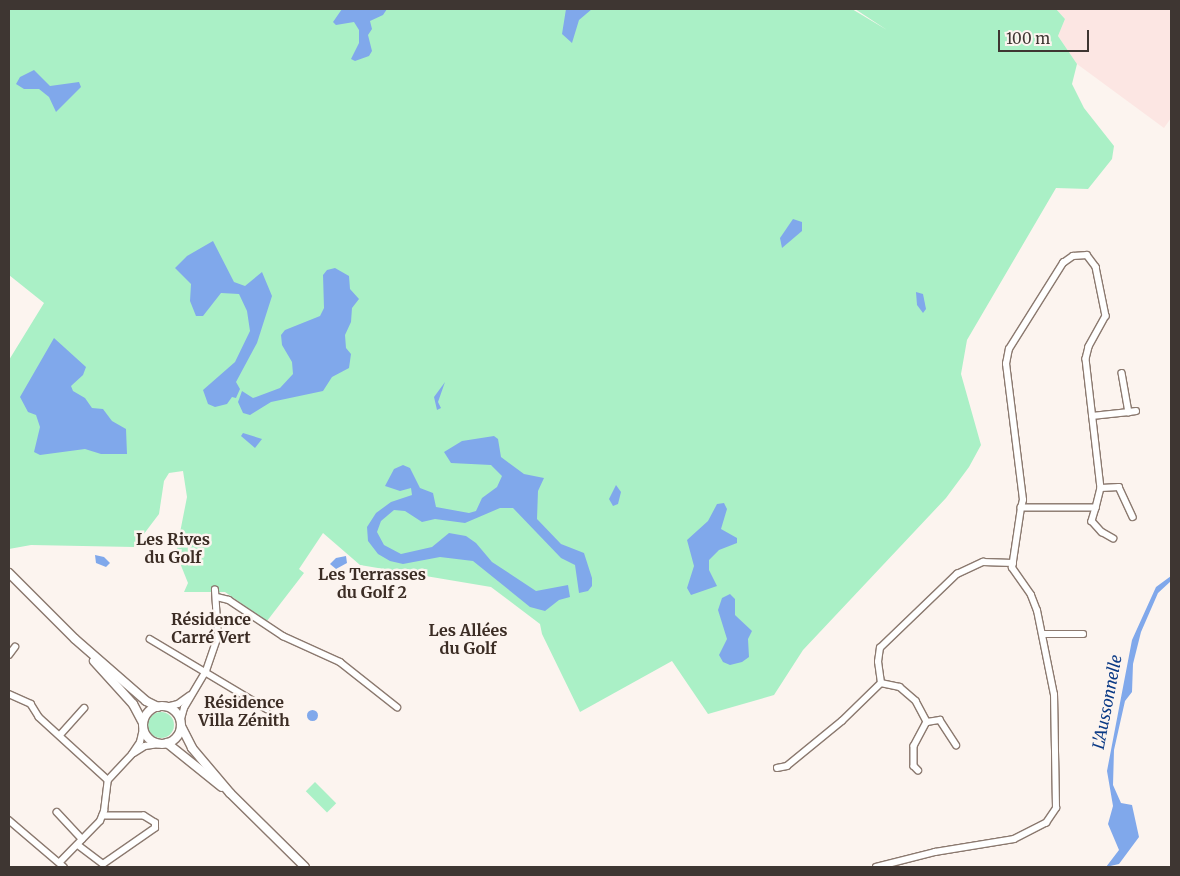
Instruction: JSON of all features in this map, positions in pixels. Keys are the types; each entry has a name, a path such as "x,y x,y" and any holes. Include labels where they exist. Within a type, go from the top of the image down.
{"main road":[{"path":"9,573 75,638 146,701 177,714 180,725 192,748 230,793 305,867"},
{"path":"75,638 133,704 147,737 163,744 230,793"},
{"path":"143,726 147,714 162,707"},
{"path":"163,744 178,735 180,725"}],"street":[{"path":"876,867 935,852 1032,833 1052,817 1056,808 1056,720 1043,634 1031,595 1014,574 1013,563 1021,508 1014,416 1006,382 1009,349 1056,272 1073,256 1087,255 1093,260 1106,316 1087,353 1100,488 1092,521 1102,532 1113,538"},
{"path":"1122,373 1129,412"},
{"path":"1092,416 1136,411"},
{"path":"1100,488 1120,487 1133,517"},
{"path":"1021,508 1096,508"},
{"path":"881,683 878,662 880,648 957,574 983,562 1013,563"},
{"path":"180,725 192,693 206,671 218,637 217,597 215,590"},
{"path":"217,597 229,600 283,636 340,662 397,707"},
{"path":"1043,634 1083,634"},
{"path":"150,640 206,671 267,709"},
{"path":"9,655 15,648"},
{"path":"881,683 900,687 916,701 927,722"},
{"path":"777,768 787,766 842,721 881,683"},
{"path":"162,707 178,704 192,693"},
{"path":"9,694 31,704 39,717 108,780"},
{"path":"60,736 84,708"},
{"path":"927,722 940,720 956,745"},
{"path":"918,770 914,766 914,746 927,722"},
{"path":"9,820 62,864 103,816 108,780 132,754 140,742 143,726"},
{"path":"132,754 145,746 163,744"},
{"path":"57,812 82,839"},
{"path":"78,845 103,864 155,828 154,823 144,816 103,816"}],"shaded area":[{"path":"1056,9 1171,9 1171,118 1164,128 1077,64 1058,36 1065,19"}],"green space":[{"path":"9,9 852,9 887,30 855,9 1056,9 1065,19 1058,36 1077,64 1072,84 1084,108 1114,146 1112,159 1088,189 1056,188 967,340 961,374 981,445 969,467 946,498 803,650 774,695 708,714 672,661 580,712 542,634 540,624 491,587 360,565 323,533 299,569 304,573 267,621 225,592 184,592 188,583 176,553 187,497 183,471 169,473 164,481 159,514 134,547 31,545 9,549 9,360 44,303 9,275"},
{"path":"161,712 170,716 174,725 170,734 161,738 152,734 148,725 152,716"},
{"path":"315,782 336,803 327,812 306,791"}],"water":[{"path":"342,9 387,9 383,15 370,21 372,29 368,35 372,51 369,56 355,61 351,59 359,43 359,30 354,22 336,25 333,22"},
{"path":"566,9 592,9 579,20 572,43 562,34"},
{"path":"34,70 50,86 79,82 81,87 56,112 49,97 39,89 24,89 16,84 20,77"},
{"path":"793,219 802,222 802,231 782,248 780,238"},
{"path":"213,241 234,282 245,286 262,272 272,296 257,343 236,382 240,389 236,398 232,397 227,404 215,407 208,404 203,390 235,362 250,331 247,311 239,294 221,293 203,316 196,316 190,301 191,284 175,268 187,256"},
{"path":"335,268 349,276 350,289 359,299 352,308 351,322 345,335 346,348 351,354 349,368 332,377 323,391 271,402 250,415 243,413 238,402 242,391 253,398 280,388 293,374 292,362 282,345 281,335 285,330 320,316 324,308 323,275 327,270"},
{"path":"916,292 923,294 926,309 923,313 917,305"},
{"path":"54,338 86,367 83,375 71,386 73,391 85,398 92,408 103,409 112,421 126,429 127,454 101,454 85,449 40,455 34,452 40,427 36,415 28,412 20,397"},
{"path":"445,382 438,402 441,408 437,410 434,397"},
{"path":"243,433 262,439 255,448 241,436"},
{"path":"494,436 498,439 501,457 524,474 544,478 538,491 537,519 561,544 584,553 592,578 592,586 588,591 579,593 575,565 561,558 513,508 500,508 465,523 435,519 422,522 405,511 394,510 381,521 377,532 384,545 401,554 432,547 449,533 466,536 476,543 492,562 536,591 568,585 570,597 559,600 545,611 530,607 473,561 440,557 403,564 390,561 378,554 368,541 367,527 376,513 391,502 412,495 411,488 400,491 385,486 394,469 403,465 410,468 420,488 433,493 436,507 469,513 476,511 482,498 497,487 502,476 491,465 451,463 444,452 462,441"},
{"path":"616,485 621,492 618,504 613,506 609,499"},
{"path":"724,503 727,509 721,529 737,538 737,543 719,550 709,560 709,570 717,586 691,595 687,588 694,566 687,540 708,521 717,504"},
{"path":"95,555 104,557 110,563 106,567 96,563"},
{"path":"346,556 347,563 336,569 330,564 336,558"},
{"path":"1171,576 1171,581 1158,593 1141,632 1133,664 1132,692 1125,701 1114,750 1113,785 1121,803 1132,805 1139,837 1119,864 1106,867 1119,850 1108,824 1113,806 1107,771 1132,640 1156,587"},
{"path":"730,594 735,599 735,615 752,631 748,639 749,657 742,662 730,665 723,662 719,655 727,639 718,610 722,598"},
{"path":"477,622 483,628 477,634 471,628"},
{"path":"312,709 318,715 312,721 306,715"}],"district":[{"name":"Les Rives du Golf","path":"173,548"},
{"name":"Les Terrasses du Golf 2","path":"372,583"},
{"name":"Résidence Carré Vert","path":"211,628"},
{"name":"Les Allées du Golf","path":"468,639"},
{"name":"Résidence Villa Zénith","path":"244,711"}],"water label":[{"name":"L'Aussonnelle","path":"1107,702"}]}
